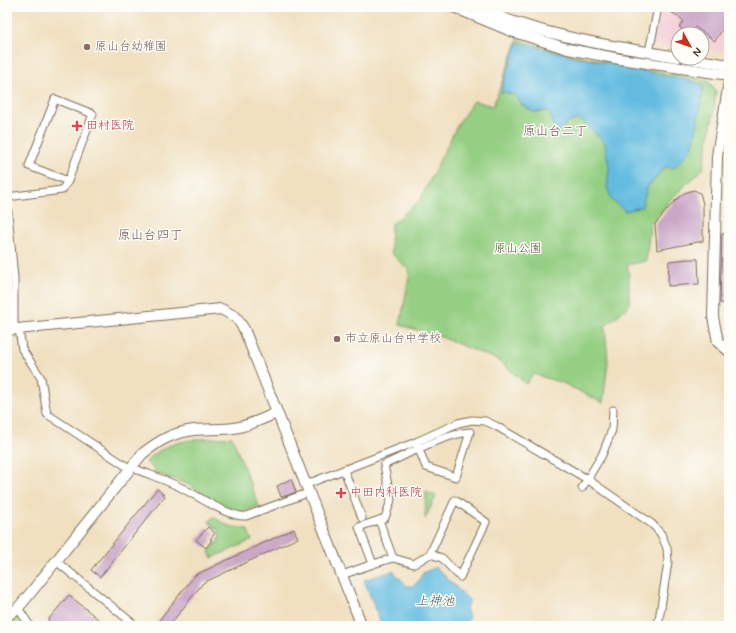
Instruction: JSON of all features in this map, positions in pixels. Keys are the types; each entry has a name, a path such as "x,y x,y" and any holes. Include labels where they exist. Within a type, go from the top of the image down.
{"street":[{"path":"453,7 511,31 568,49 620,59 729,75"},
{"path":"477,7 513,22 572,38 619,48 670,56"},
{"path":"649,52 658,7"},
{"path":"710,62 729,65"},
{"path":"729,82 717,156 713,317 718,342 729,351"},
{"path":"7,197 62,190 68,181 94,114 55,99 29,166 68,181"},
{"path":"7,203 13,329 22,349 41,378 47,414 126,466"},
{"path":"13,329 221,308 236,316 244,329 307,484 362,626"},
{"path":"582,488 602,455 612,430 613,410"},
{"path":"7,616 18,608 142,454 159,441 172,435 195,430 219,430 243,426 277,413"},
{"path":"307,484 416,442 458,424 472,420 485,421 587,479 652,524 661,534 667,548 668,562 658,626"},
{"path":"373,564 359,527 385,518 391,500 384,465 419,449 459,433 470,432 456,477 426,466 419,449 416,442"},
{"path":"138,470 180,487 230,514 240,517 302,495"},
{"path":"344,470 362,518"},
{"path":"342,575 394,558 414,564 430,554 455,500 486,522 460,577 442,558 430,554"},
{"path":"379,520 394,558"},
{"path":"56,561 136,626"},
{"path":"18,608 30,626"}],"shaded area":[{"path":"660,7 729,7 729,52 710,51 710,26 670,26 670,47 652,45"}],"green space":[{"name":"原山公園","path":"518,39 565,52 708,81 716,91 703,169 671,199 650,225 646,261 627,265 629,272 629,306 605,326 608,362 603,403 563,383 533,374 526,384 498,360 441,337 400,325 410,272 391,253 391,225 420,200 459,122 474,101 493,106"},
{"path":"232,437 259,506 238,513 187,484 154,472 155,470 146,462 165,448 175,443 197,439"},
{"path":"426,492 436,496 425,519"},
{"path":"213,517 229,526 247,529 252,540 212,558 209,552 219,540 220,531 209,522"},
{"path":"17,618 21,619 26,626 7,626 7,624"}],"water":[{"path":"518,42 556,52 704,84 692,148 674,168 665,167 647,188 642,207 625,211 612,200 607,188 609,167 605,143 587,125 578,119 568,123 560,130 553,126 552,118 547,111 534,112 522,105 516,96 505,92 501,93 503,83"},
{"name":"上神池","path":"436,567 470,601 466,607 469,619 463,626 382,626 364,580 393,571 407,586 413,586 418,582 423,573"}],"building":[{"path":"664,7 729,7 729,35 722,30 715,41 710,38 710,26 680,26 684,21"},
{"path":"694,190 700,193 703,204 703,241 657,250 655,224 684,193"},
{"path":"722,234 729,234 729,303 720,303"},
{"path":"698,259 699,284 668,286 669,261"},
{"path":"291,479 296,492 281,497 277,486"},
{"path":"157,489 165,496 100,577 91,570"},
{"path":"208,527 215,533 210,539 212,540 206,548 196,540"},
{"path":"294,529 298,538 203,583 169,626 159,626 156,624 195,575"},
{"path":"69,595 98,619 93,626 56,626 48,620"}],"place":[{"name":"原山台幼稚園","path":"87,47"},
{"name":"田村医院","path":"77,126"},
{"name":"市立原山台中学校","path":"337,339"},
{"name":"中田内科医院","path":"341,493"}],"district":[{"name":"原山台二丁","path":"555,131"},
{"name":"原山台四丁","path":"150,235"}]}
